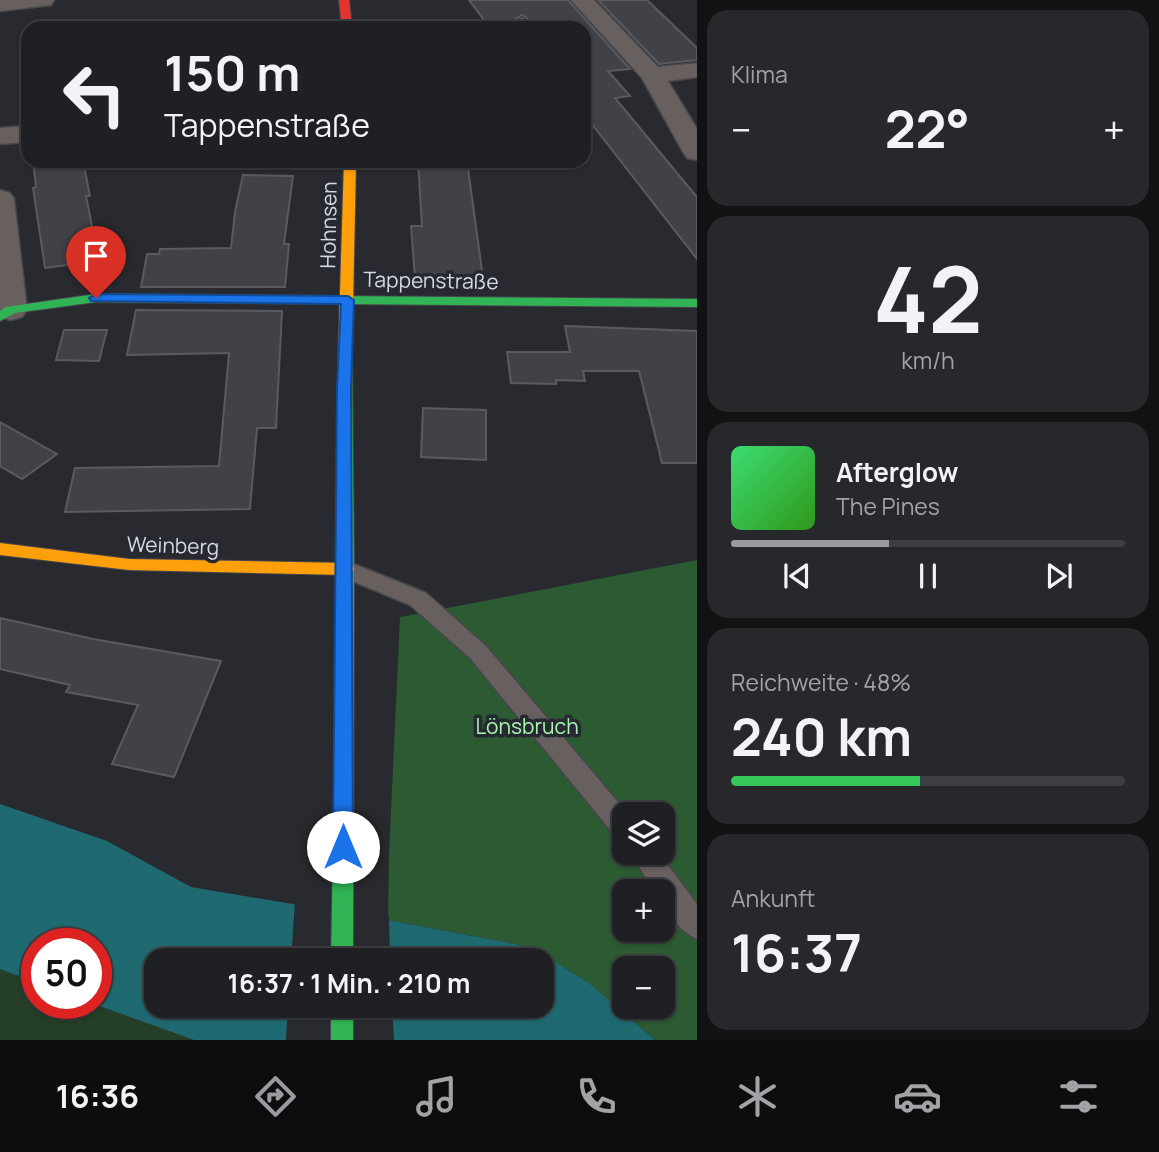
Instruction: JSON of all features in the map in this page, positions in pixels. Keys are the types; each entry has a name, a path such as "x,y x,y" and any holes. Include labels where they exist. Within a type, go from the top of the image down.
{"main road":[{"path":"344,0 346,21"},
{"name":"Hohnsen","path":"342,948 346,569 344,388 350,168"},
{"name":"Tappenstraße","path":"5,314 96,298 697,303"},
{"name":"Weinberg","path":"0,549 58,561 144,566 346,569"},
{"path":"341,1040 342,1018"}],"street":[{"path":"0,4 43,0"},
{"path":"582,0 652,75 697,152"},
{"path":"652,75 697,69"},
{"path":"0,136 21,134"},
{"path":"0,199 5,314"}],"lane":[{"path":"346,569 418,599 478,652 612,813"},
{"path":"652,865 697,926"}],"green space":[{"name":"Lönsbruch","path":"697,560 697,1040 655,1040 631,1019 675,1019 675,956 612,956 612,1003 588,982 554,961 554,948 533,948 388,920 400,617"},
{"path":"0,969 21,977 21,1019 112,1019 112,1011 194,1040 0,1040"}],"water":[{"path":"0,804 107,841 191,887 388,920 533,948 144,948 144,1018 554,1018 554,961 588,982 612,1003 612,1019 631,1019 655,1040 194,1040 112,1011 112,928 21,928 21,977 0,969"}],"pier":[{"path":"295,900 389,916 390,948 292,948"},
{"path":"287,1018 393,1018 394,1040 286,1040"}],"building":[{"path":"469,0 568,0 587,21 529,21 522,15 512,21 485,21"},
{"path":"598,0 647,0 697,48 697,60 659,64"},
{"path":"591,26 630,69 608,71 630,96 615,98 697,197 697,259 591,123"},
{"path":"34,168 84,168 90,196 86,196 99,261 45,268 33,188 36,187"},
{"path":"418,168 468,168 483,278 415,278 411,226 422,226"},
{"path":"243,175 293,176 284,244 289,244 285,287 141,287 147,254 159,254 160,249 231,248"},
{"path":"136,310 282,311 276,428 257,428 250,509 65,512 75,468 219,466 229,353 127,355"},
{"path":"565,326 697,331 697,463 662,463 639,371 583,371 585,381 556,380 556,384 511,383 507,352 570,352"},
{"path":"64,330 107,330 99,361 56,360"},
{"path":"423,408 486,410 486,460 421,457"},
{"path":"0,422 57,454 22,479 0,466"},
{"path":"0,618 93,639 221,661 174,777 112,764 138,705 66,692 70,685 0,669"}],"traffic: fast":[{"path":"0,317 11,310 96,298 697,303"},
{"path":"342,948 345,358"},
{"path":"342,1018 342,1040"}],"traffic: slow":[{"path":"345,358 350,168"},
{"path":"0,549 129,564 346,569"}],"traffic: jam":[{"path":"344,0 346,21"}],"route":[{"path":"96,298 348,300 344,388 346,569 343,847"}]}
